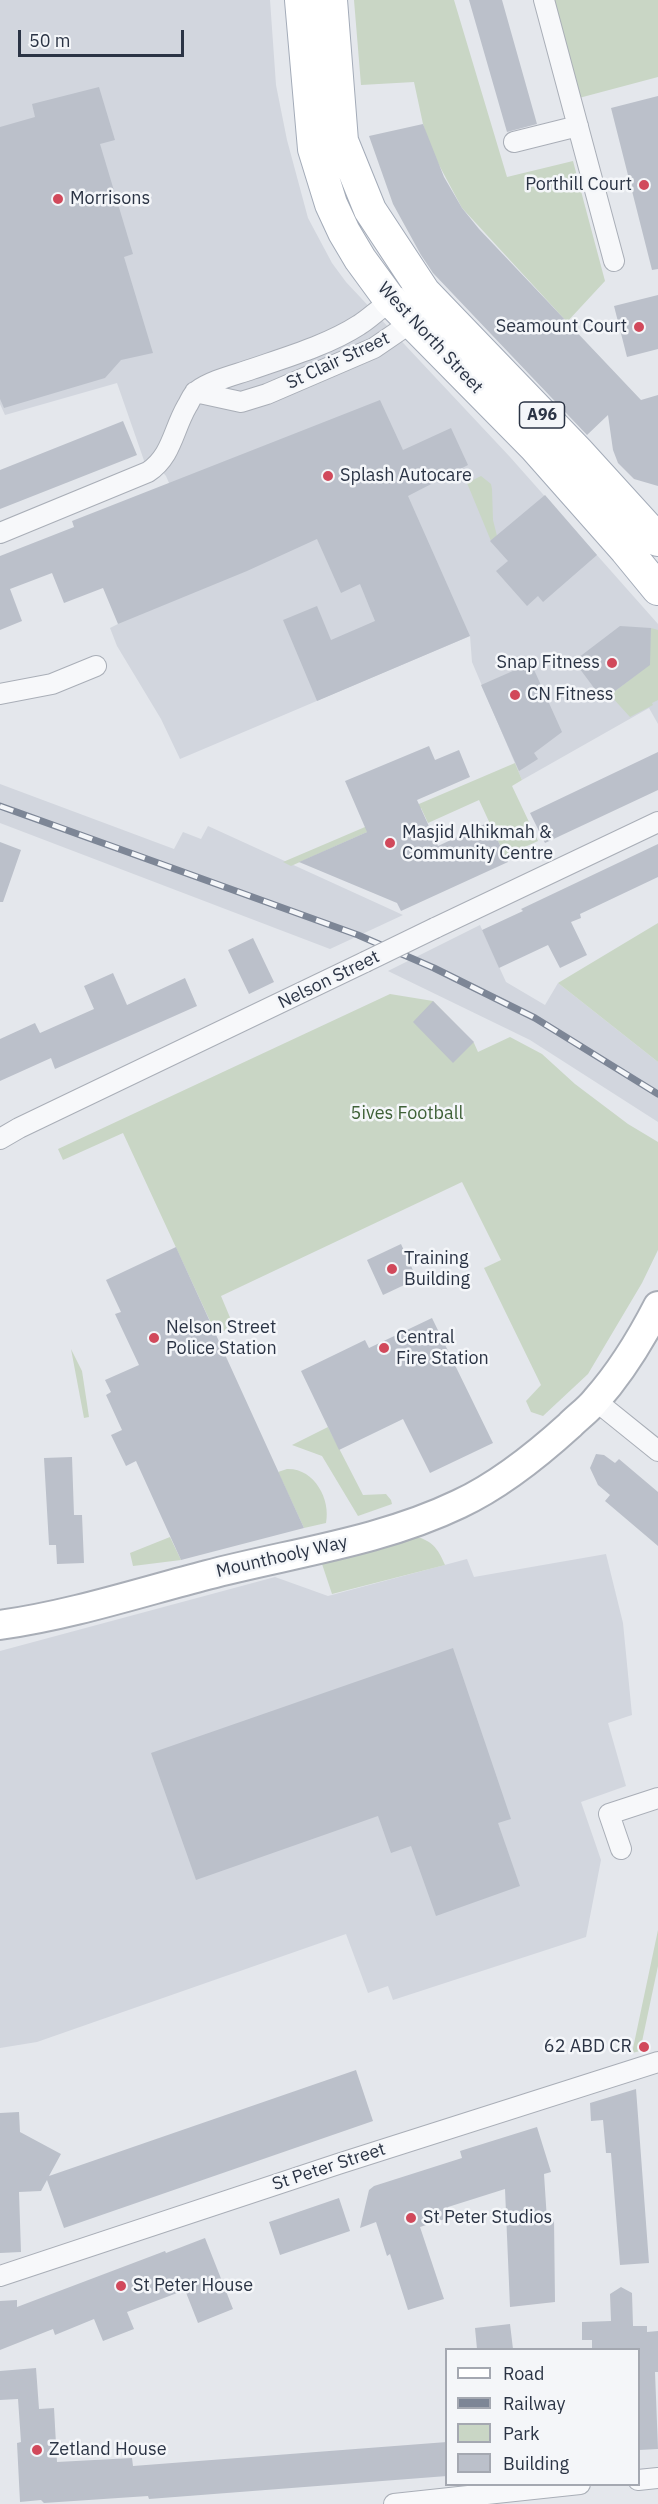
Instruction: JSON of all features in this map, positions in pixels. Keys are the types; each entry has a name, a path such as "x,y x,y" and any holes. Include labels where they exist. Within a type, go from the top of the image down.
{"main road":[{"name":"West North Street","path":"301,0 311,126 317,157 331,204 344,232 365,267 390,300 534,446 658,589"},
{"name":"West North Street","path":"331,0 342,141 370,210 424,292 658,540"},
{"name":"Mounthooly Way","path":"0,1624 38,1619 98,1606 207,1575 351,1541 460,1504 491,1486 546,1446 596,1401 638,1345 658,1306"}],"street":[{"path":"544,0 614,261"},
{"path":"514,142 578,126"},
{"name":"St Clair Street","path":"195,392 233,375 273,362 337,336 359,325 390,300 424,292"},
{"path":"412,322 424,292"},
{"name":"St Clair Street","path":"195,392 241,402 267,394 374,348 412,322"},
{"path":"0,533 148,472 157,466 165,456 177,422 195,392"},
{"path":"0,694 52,684 96,666"},
{"name":"Nelson Street","path":"0,1139 29,1123 658,822"},
{"path":"596,1401 658,1451"},
{"path":"621,1849 609,1814 658,1798"},
{"name":"St Peter Street","path":"0,2276 658,2061"},
{"path":"640,2480 658,2478"},
{"path":"394,2504 561,2486"}],"shaded area":[{"path":"0,0 270,0 276,85 287,140 308,218 332,263 346,282 510,457 658,624 658,724 649,708 522,780 472,662 470,636 180,759 161,719 117,646 110,628 118,624 194,541 166,476 157,466 148,472 117,383 5,415 0,404"},
{"path":"0,784 174,849 183,832 201,839 208,826 403,915 330,949 0,823"},
{"path":"480,925 506,982 545,1005 558,983 658,1062 658,1122 530,1040 388,971"},
{"path":"606,1554 623,1623 632,1715 608,1723 626,1786 581,1802 601,1860 586,1937 393,2000 388,1986 368,1993 346,1934 37,2042 0,2048 0,1651 275,1577 328,1596 467,1559 474,1577"}],"green space":[{"path":"354,0 454,0 507,177 573,161 605,281 567,322 462,208 431,150 414,82 361,85"},
{"path":"554,0 658,0 658,77 579,98"},
{"path":"481,476 491,484 492,489 493,520 497,536 491,541 467,483"},
{"path":"651,628 658,630 658,700 630,717 610,695 649,665"},
{"path":"515,763 522,780 512,786 538,841 505,856 479,800 428,823 421,808 291,866 283,862"},
{"path":"658,923 658,1062 558,983"},
{"name":"5ives Football","path":"390,994 433,1001 474,1043 478,1052 510,1037 542,1054 575,1084 628,1124 658,1142 658,1250 642,1283 588,1374 543,1416 531,1412 526,1401 541,1385 484,1268 501,1260 462,1182 221,1296 234,1327 216,1334 123,1133 63,1160 58,1149"},
{"path":"71,1349 82,1371 89,1417 84,1418"},
{"path":"328,1427 363,1495 386,1494 392,1504 358,1516 322,1456 292,1445"},
{"path":"287,1469 297,1470 313,1479 326,1504 326,1523 304,1528 278,1472"},
{"path":"412,1536 424,1539 433,1545 445,1565 332,1594 321,1561"},
{"path":"170,1537 181,1560 133,1566 130,1553"},
{"path":"658,1930 658,1966 640,2051 632,2053"}],"building":[{"path":"469,0 502,0 537,124 507,132"},
{"name":"Morrisons","path":"99,87 115,140 100,144 133,254 124,257 153,353 121,360 105,378 4,408 0,399 0,127 35,117 32,104"},
{"name":"Porthill Court","path":"658,96 658,269 652,270 611,108"},
{"path":"423,124 444,177 462,208 479,229 641,400 658,395 658,486 634,479 618,463 613,450 608,415 587,435 433,273 421,255 393,204 369,136"},
{"name":"Seamount Court","path":"658,295 658,349 627,357 614,306"},
{"path":"380,400 403,450 451,428 468,465 408,496 470,636 317,701 283,620 317,606 331,640 375,621 360,584 341,593 317,539 247,571 118,624 103,588 64,603 52,573 10,589 22,621 0,630 0,556 74,527 72,521"},
{"path":"123,421 137,455 0,509 0,470"},
{"path":"545,495 597,555 543,602 538,596 527,606 496,571 508,561 490,541"},
{"name":"Snap Fitness","path":"620,626 651,628 650,665 603,700 574,661"},
{"path":"531,663 562,732 534,753 538,759 519,771 481,685"},
{"path":"429,746 435,760 459,750 470,777 417,800 438,846 489,822 508,862 401,911 397,903 299,862 367,832 345,781"},
{"path":"658,752 658,790 545,843 530,813"},
{"path":"0,842 21,850 3,902 0,902"},
{"path":"658,844 658,877 580,914 581,918 571,922 587,955 560,968 548,945 499,968 482,930"},
{"path":"253,938 274,982 249,994 228,950"},
{"path":"113,973 127,1005 185,978 197,1006 55,1069 51,1058 0,1081 0,1039 35,1023 40,1033 94,1009 84,986"},
{"path":"433,1001 474,1042 453,1063 413,1022"},
{"name":"Training Building","path":"401,1244 417,1279 383,1295 367,1260"},
{"path":"176,1247 304,1528 181,1560 136,1461 126,1466 111,1435 122,1430 106,1395 111,1392 105,1380 139,1365 115,1314 121,1312 106,1280"},
{"path":"432,1318 493,1443 430,1473 403,1419 339,1450 301,1371 365,1340 369,1348"},
{"path":"596,1454 604,1455 615,1463 619,1459 658,1492 658,1546 605,1501 610,1495 598,1485 590,1468"},
{"path":"72,1457 74,1515 82,1515 84,1563 57,1564 56,1545 49,1545 44,1458"},
{"path":"453,1648 511,1819 498,1823 520,1886 436,1916 411,1846 391,1853 378,1816 196,1880 151,1753"},
{"path":"356,2070 373,2121 64,2228 47,2180 41,2191 19,2192 21,2252 0,2253 0,2113 19,2112 20,2132 61,2154 49,2176"},
{"path":"636,2089 649,2263 620,2265 611,2153 606,2153 603,2120 591,2121 590,2103"},
{"name":"St Peter Studios","path":"537,2127 551,2172 544,2174 547,2220 554,2219 555,2302 510,2307 505,2189 448,2207 451,2217 420,2227 444,2299 408,2310 390,2254 387,2256 376,2222 360,2228 369,2190 374,2186 462,2158 460,2151"},
{"path":"339,2198 350,2231 280,2255 269,2222"},
{"name":"St Peter House","path":"205,2238 233,2309 198,2323 185,2290 127,2312 134,2329 103,2341 94,2319 55,2335 53,2329 0,2350 0,2301 17,2300 17,2307"},
{"path":"621,2287 632,2293 633,2326 647,2326 647,2332 658,2331 658,2372 655,2372 658,2449 640,2450 640,2348 592,2348 592,2340 582,2340 582,2322 611,2321 610,2294"},
{"path":"510,2324 513,2348 477,2348 475,2328"},
{"path":"36,2368 39,2409 54,2408 57,2462 132,2458 133,2466 445,2442 445,2476 149,2499 148,2496 44,2503 41,2500 20,2502 17,2443 21,2442 18,2399 0,2400 0,2371"}],"railway":[{"path":"0,806 358,935 434,968 535,1018 658,1094"}],"place":[{"name":"Porthill Court","path":"644,185"},
{"name":"Morrisons","path":"58,199"},
{"name":"Seamount Court","path":"639,327"},
{"name":"Splash Autocare","path":"328,476"},
{"name":"Snap Fitness","path":"612,663"},
{"name":"CN Fitness","path":"515,695"},
{"name":"Masjid Alhikmah & Community Centre","path":"390,843"},
{"name":"Training Building","path":"392,1269"},
{"name":"Nelson Street Police Station","path":"154,1338"},
{"name":"Central Fire Station","path":"384,1348"},
{"name":"62 ABD CR","path":"644,2047"},
{"name":"St Peter Studios","path":"411,2218"},
{"name":"St Peter House","path":"121,2286"},
{"name":"Zetland House","path":"37,2450"}]}
